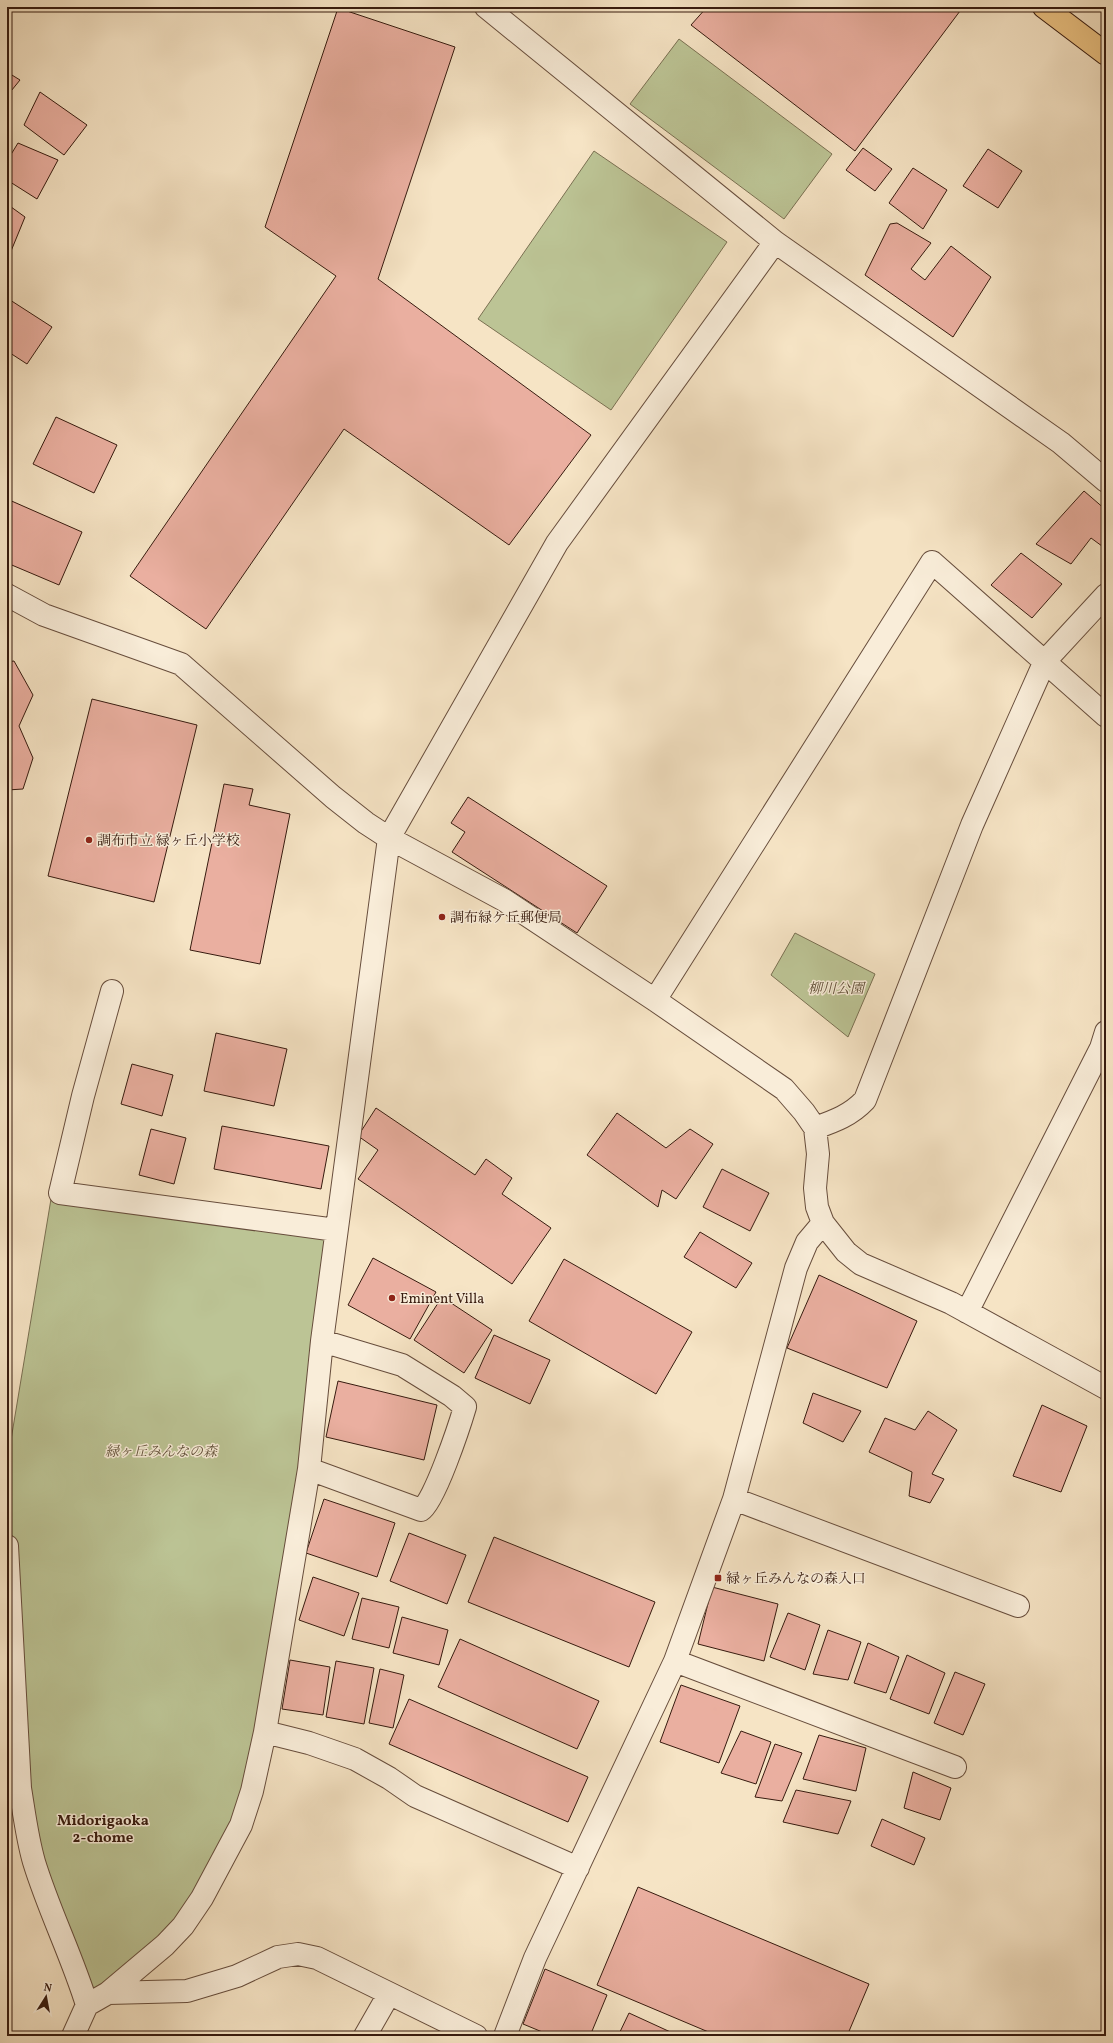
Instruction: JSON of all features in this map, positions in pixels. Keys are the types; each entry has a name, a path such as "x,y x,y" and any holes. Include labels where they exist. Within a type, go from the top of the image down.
{"main road":[{"path":"1044,7 1106,54"}],"street":[{"path":"486,7 775,242 1061,443 1106,481"},
{"path":"73,2036 88,2004 108,1993 165,1945 182,1926 202,1898 241,1825 252,1791 265,1732 309,1469 322,1341 336,1230 389,838 557,543 775,242"},
{"path":"655,1000 932,562 1106,716"},
{"path":"7,595 44,615 181,664 333,797 366,823 389,838 504,900 655,1000 784,1089 804,1112 815,1128 818,1154 816,1188 817,1207 823,1223 846,1252 861,1264 951,1303 1106,1388"},
{"path":"815,1128 843,1118 855,1111 865,1100 972,825 1045,661 1106,595"},
{"path":"112,991 60,1193 336,1230"},
{"path":"967,1312 1100,1048 1106,1032"},
{"path":"505,2036 535,1958 675,1661 734,1499 796,1268 807,1242 823,1223"},
{"path":"309,1469 421,1510 425,1508 437,1483 465,1407 452,1396 402,1365 322,1341"},
{"path":"734,1499 1018,1606"},
{"path":"7,1546 20,1788 25,1818 34,1862 88,2004"},
{"path":"675,1661 955,1767"},
{"path":"265,1732 309,1743 355,1759 390,1778 416,1796 578,1868"},
{"path":"108,1993 187,1991 237,1976 278,1958 298,1954 317,1958 476,2036"},
{"path":"365,2036 389,1994"}],"green space":[{"path":"679,39 832,154 784,219 630,104"},
{"path":"594,151 727,242 611,410 478,319"},
{"name":"柳川公園","path":"795,933 875,974 848,1037 771,975"},
{"name":"緑ヶ丘みんなの森","path":"60,1193 336,1230 265,1732 202,1898 87,2005 20,1788 7,1546 7,1464 51,1199"}],"building":[{"path":"707,7 963,7 855,151 691,25"},
{"path":"338,8 455,47 378,279 591,435 509,545 344,429 206,629 130,576 336,276 265,227"},
{"path":"7,72 20,80 7,96"},
{"path":"40,92 87,125 64,155 24,125"},
{"path":"18,143 58,160 37,199 7,180 7,161"},
{"path":"863,148 892,169 875,191 846,170"},
{"path":"988,149 1022,171 998,208 963,186"},
{"path":"913,168 947,190 923,229 889,203"},
{"path":"7,204 25,217 9,256 7,255"},
{"path":"897,223 931,243 911,269 925,280 951,246 991,277 953,337 865,275 890,224"},
{"path":"7,298 52,327 27,364 7,351"},
{"path":"56,417 117,445 94,493 33,464"},
{"path":"1084,491 1106,510 1106,549 1091,538 1071,564 1036,544"},
{"path":"7,499 82,532 59,585 7,563"},
{"path":"1021,553 1062,584 1032,618 991,585"},
{"path":"14,661 33,695 19,726 33,758 23,789 7,790 7,662"},
{"path":"92,699 197,725 154,902 48,876"},
{"path":"224,784 253,789 249,805 290,814 260,964 190,950"},
{"path":"468,797 607,886 577,933 452,852 465,832 451,823"},
{"path":"216,1033 287,1049 274,1106 204,1091"},
{"path":"132,1064 173,1075 162,1116 121,1104"},
{"path":"376,1108 475,1175 486,1159 512,1178 502,1194 551,1228 512,1284 358,1179 378,1150 358,1136"},
{"path":"617,1113 666,1148 690,1129 713,1144 676,1199 662,1190 658,1207 587,1155"},
{"path":"222,1126 329,1146 321,1189 214,1169"},
{"path":"151,1129 186,1138 174,1184 139,1175"},
{"path":"722,1169 769,1193 750,1231 703,1207"},
{"path":"700,1232 752,1263 736,1288 684,1257"},
{"name":"Eminent Villa","path":"373,1258 436,1292 410,1339 348,1305"},
{"path":"564,1259 692,1332 656,1394 529,1321"},
{"path":"819,1275 917,1321 887,1388 787,1348"},
{"path":"442,1297 492,1330 464,1373 414,1340"},
{"path":"494,1335 550,1360 530,1404 475,1378"},
{"path":"338,1381 437,1405 424,1460 326,1437"},
{"path":"813,1393 861,1411 843,1442 803,1423"},
{"path":"1042,1405 1087,1426 1061,1492 1013,1476"},
{"path":"928,1411 957,1430 932,1474 944,1479 930,1503 909,1496 912,1472 869,1452 885,1418 915,1430"},
{"path":"324,1499 395,1523 377,1577 306,1553"},
{"path":"409,1533 466,1555 447,1604 390,1581"},
{"path":"494,1537 655,1602 629,1667 468,1602"},
{"path":"313,1577 359,1593 344,1636 299,1620"},
{"path":"712,1587 778,1604 764,1661 698,1644"},
{"path":"362,1598 399,1607 389,1648 352,1639"},
{"path":"788,1613 820,1625 805,1670 770,1657"},
{"path":"402,1617 448,1630 439,1665 393,1653"},
{"path":"828,1630 861,1642 848,1680 813,1674"},
{"path":"460,1639 599,1701 577,1749 438,1687"},
{"path":"868,1643 899,1657 886,1693 854,1683"},
{"path":"907,1655 945,1673 929,1714 890,1699"},
{"path":"290,1660 330,1667 323,1715 282,1709"},
{"path":"336,1661 374,1668 364,1724 326,1717"},
{"path":"380,1669 404,1675 393,1728 369,1723"},
{"path":"955,1672 985,1684 963,1735 934,1723"},
{"path":"681,1685 740,1706 719,1763 660,1742"},
{"path":"409,1699 588,1777 568,1822 389,1744"},
{"path":"741,1731 771,1742 756,1784 721,1773"},
{"path":"819,1735 866,1748 856,1791 803,1779"},
{"path":"775,1744 802,1753 782,1801 755,1797"},
{"path":"913,1772 951,1788 940,1820 904,1808"},
{"path":"796,1790 851,1801 838,1834 783,1822"},
{"path":"882,1819 925,1838 914,1865 871,1846"},
{"path":"638,1887 869,1984 847,2036 718,2036 597,1985"},
{"path":"545,1969 607,1995 590,2036 552,2036 523,2024"},
{"path":"629,2013 677,2035 677,2036 618,2036"}],"place":[{"name":"調布市立 緑ヶ丘小学校","path":"89,840"},
{"name":"調布緑ケ丘郵便局","path":"442,917"},
{"name":"Eminent Villa","path":"392,1298"},
{"name":"緑ヶ丘みんなの森入口","path":"718,1578"}],"district":[{"name":"Midorigaoka 2-chome","path":"103,1828"}]}
